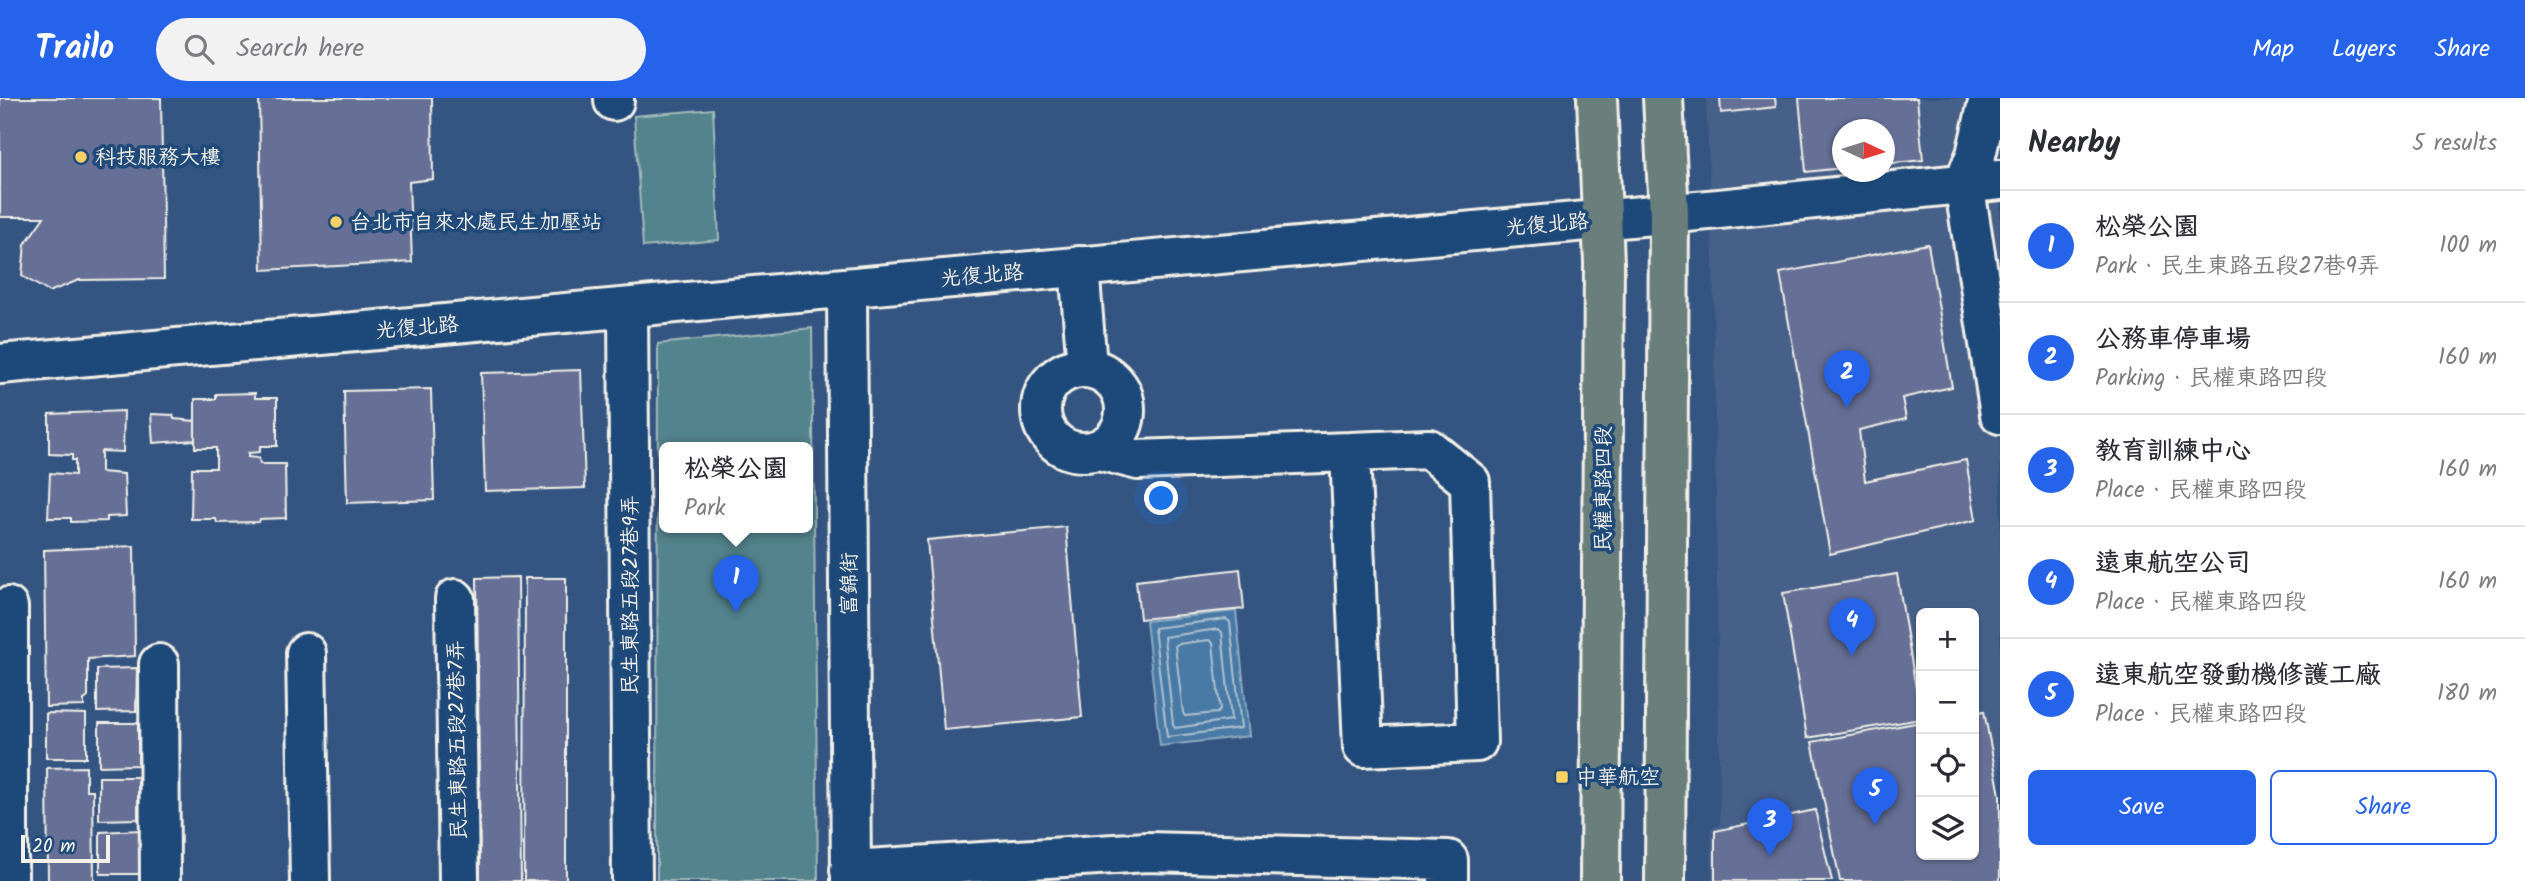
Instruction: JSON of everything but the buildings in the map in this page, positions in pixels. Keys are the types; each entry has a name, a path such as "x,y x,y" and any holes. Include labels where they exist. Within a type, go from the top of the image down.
{"main road":[{"name":"民權東路四段","path":"1597,98 1603,219 1600,881"},
{"path":"1663,98 1669,214 1665,881"}],"street":[{"path":"1989,98 1976,155 1982,182 2000,414"},
{"name":"光復北路","path":"0,364 1669,214 1982,182"},
{"path":"1079,266 1087,367"},
{"name":"富錦街","path":"847,288 850,875"},
{"name":"民生東路五段27巷9弄","path":"628,308 632,881"},
{"path":"1099,450 1114,439 1124,422 1125,404 1118,386 1105,372 1087,367 1068,369 1052,380 1042,397 1041,416 1048,434 1061,447 1080,452 1099,450 1138,460 1429,449 1470,482 1477,742 1363,747 1350,452"},
{"name":"民生東路五段27巷7弄","path":"455,599 459,881"},
{"path":"8,607 8,881"},
{"path":"306,653 310,881"},
{"path":"159,664 160,881"},
{"path":"850,875 1448,860 1448,881"}],"shaded area":[{"path":"1706,98 2000,98 2000,881 1712,881 1711,828 1720,825 1713,253"}],"green space":[{"path":"713,109 719,240 643,247 634,116"},
{"path":"812,328 818,881 657,881 658,344"}],"water":[{"path":"1236,611 1249,736 1160,746 1146,621"}],"place":[{"name":"科技服務大樓","path":"81,157"},
{"name":"台北市自來水處民生加壓站","path":"336,222"},
{"name":"公務車停車場","path":"1847,408"},
{"name":"松榮公園","path":"736,613"},
{"name":"遠東航空公司","path":"1852,656"},
{"name":"中華航空","path":"1562,777"},
{"name":"遠東航空發動機修護工廠","path":"1875,825"},
{"name":"教育訓練中心","path":"1770,856"}]}
